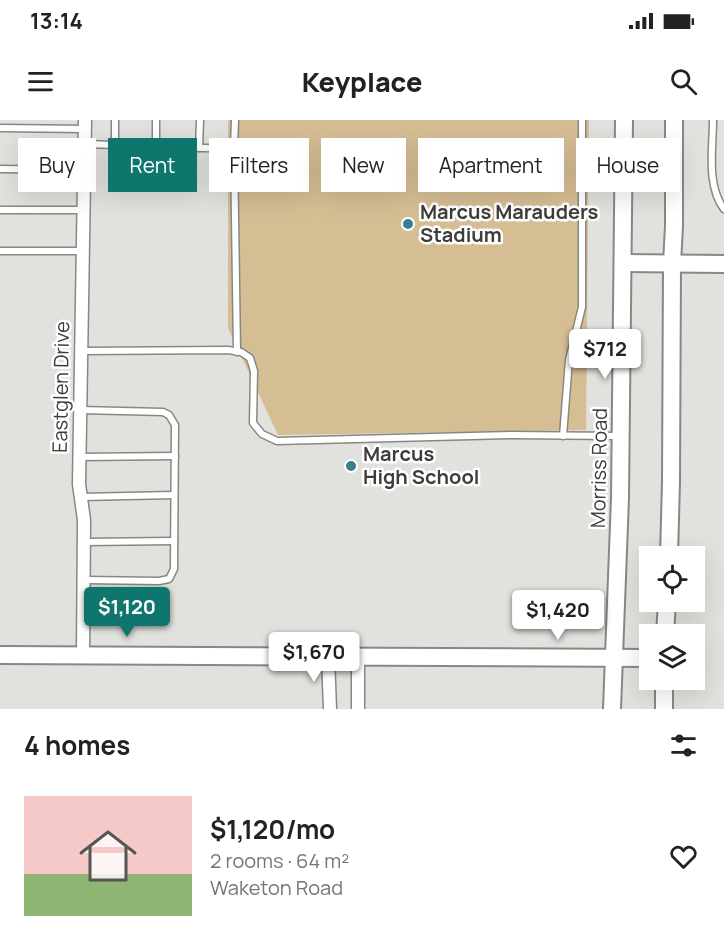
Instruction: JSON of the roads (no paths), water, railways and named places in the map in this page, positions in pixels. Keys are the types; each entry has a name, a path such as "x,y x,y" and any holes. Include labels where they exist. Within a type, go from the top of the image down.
{"main road":[{"name":"Morriss Road","path":"612,709 622,436 624,120"},
{"path":"669,546 674,120"},
{"path":"622,263 724,264"},
{"path":"0,655 639,658"},
{"path":"664,690 664,709"}],"street":[{"name":"Eastglen Drive","path":"83,192 79,484 84,520 83,655"},
{"path":"328,657 330,709"},
{"path":"358,657 358,709"}],"lane":[{"path":"115,120 115,138"},
{"path":"156,120 156,138"},
{"path":"200,120 199,148 209,148"},
{"path":"234,138 235,120"},
{"path":"563,436 569,360 582,307 582,120"},
{"path":"713,120 713,175 716,194 724,209"},
{"path":"0,128 85,125"},
{"path":"0,169 18,169"},
{"path":"235,192 237,351"},
{"path":"0,210 83,210"},
{"path":"0,251 83,250"},
{"path":"81,351 237,351 250,358 254,371 253,423 262,434 277,441 512,435 622,436"},
{"path":"80,410 163,412 169,415 175,425 174,569 169,579 159,581 84,580"},
{"path":"80,457 175,456"},
{"path":"81,497 174,495"},
{"path":"84,542 174,541"}],"place":[{"name":"Marcus Marauders Stadium","path":"408,224"},
{"name":"Marcus High School","path":"351,466"}]}
